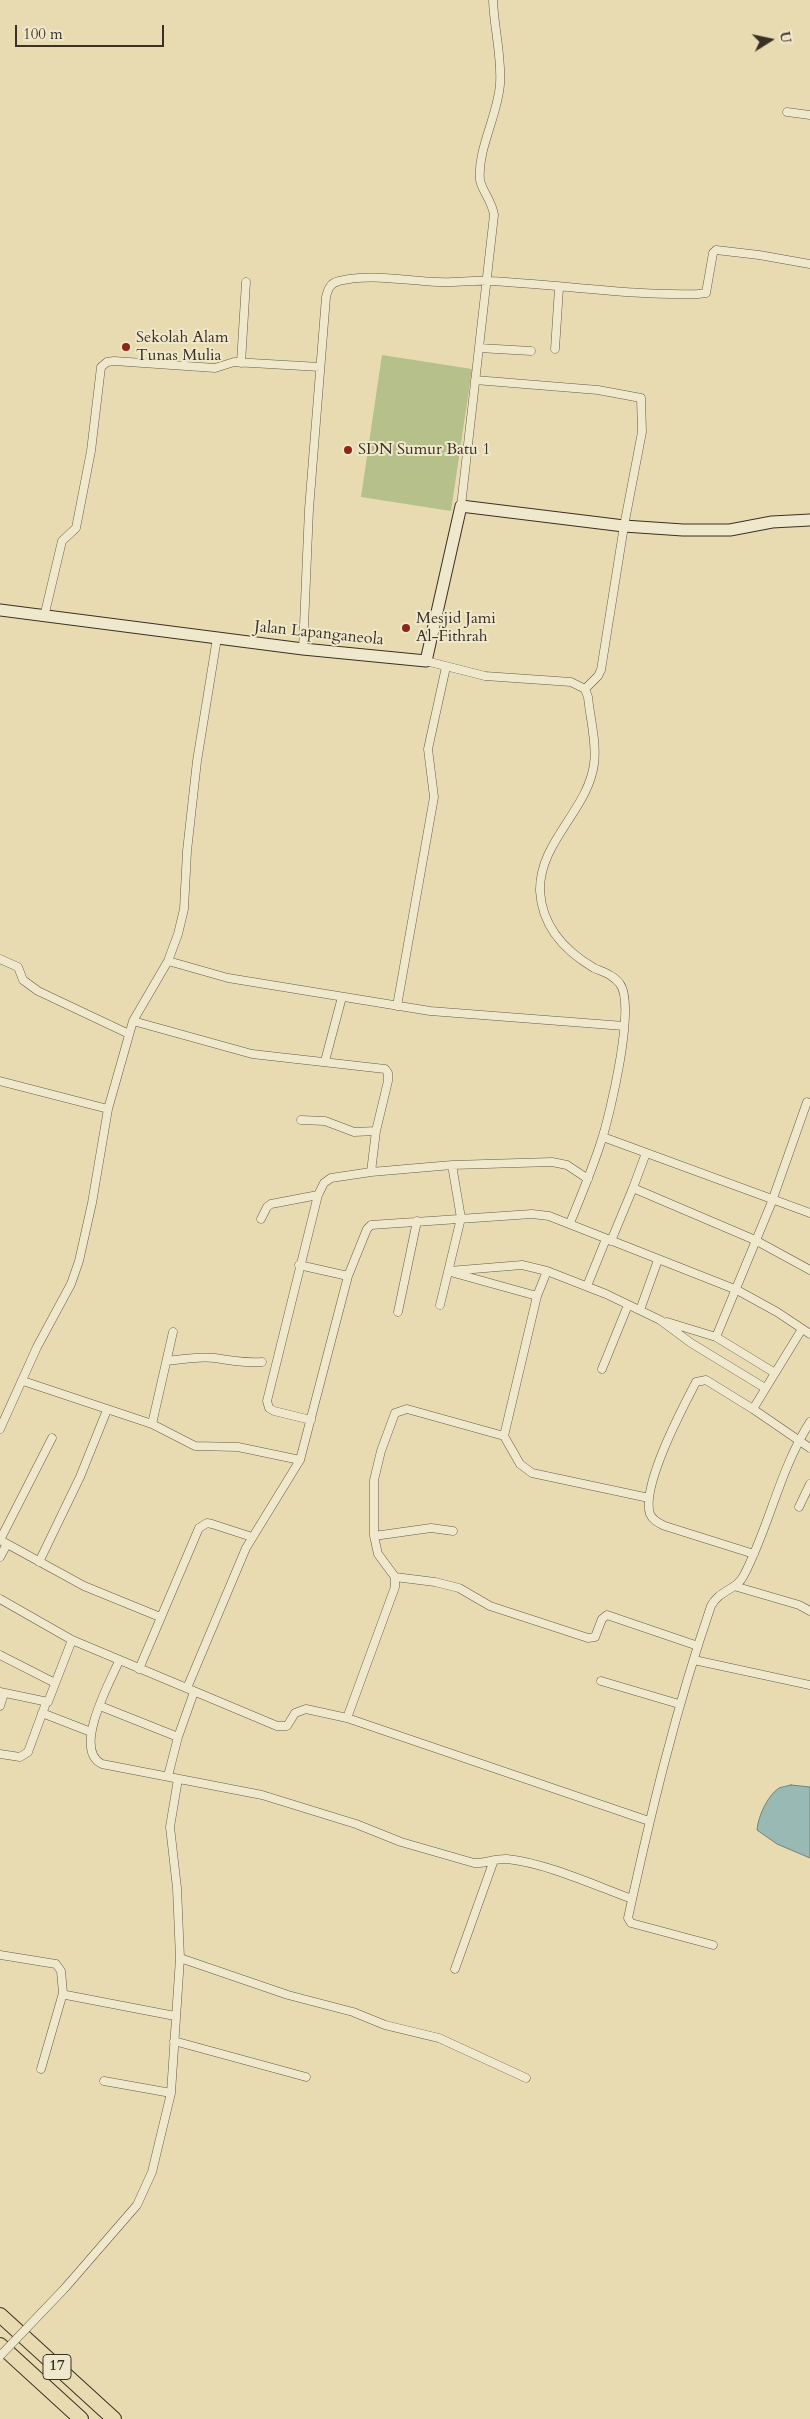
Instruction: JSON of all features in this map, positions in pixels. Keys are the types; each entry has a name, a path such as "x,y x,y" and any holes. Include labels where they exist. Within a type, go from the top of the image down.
{"highway":[{"name":"17","path":"0,2315 114,2419"},
{"name":"17","path":"0,2345 80,2419"}],"street":[{"path":"493,0 500,83 496,111 480,172 481,182 490,198 494,215 488,281 478,348 461,506 426,661 500,678 571,682 585,689"},
{"path":"787,112 810,115"},
{"path":"303,649 309,508 320,367 327,290 333,283 366,279 441,282 488,281 559,288 702,294 706,293 713,253 720,250 810,264"},
{"path":"241,363 246,282"},
{"path":"555,349 559,288"},
{"path":"478,348 531,350"},
{"path":"44,617 62,541 76,528 91,451 101,367 107,362 114,361 219,368 234,362 320,367"},
{"path":"475,380 598,390 641,398 642,432 624,526 601,670 598,676 585,689"},
{"path":"461,506 624,526 730,530 772,522 810,520"},
{"name":"Jalan Lapanganeola","path":"0,610 303,649 426,661"},
{"path":"0,1430 37,1347 71,1284 79,1261 92,1203 108,1109 129,1034 133,1021 168,961 178,934 184,909 190,815 217,638"},
{"path":"398,1006 434,797 428,744 446,667"},
{"path":"570,1223 603,1137 617,1080 624,1026 625,998 620,984 563,944 553,932 542,911 540,890 544,868 556,840 587,787 594,765 589,706 585,689"},
{"path":"0,958 18,966 24,980 38,991 129,1034"},
{"path":"168,961 228,978 398,1006 494,1017 624,1026"},
{"path":"325,1061 342,996"},
{"path":"133,1021 252,1054 382,1067 387,1070 388,1081 376,1131 371,1172"},
{"path":"0,1081 108,1109"},
{"path":"716,1337 773,1199 807,1102"},
{"path":"301,1120 325,1121 354,1132 376,1131"},
{"path":"603,1137 810,1213"},
{"path":"587,1286 633,1188 646,1153"},
{"path":"311,1420 274,1411 270,1408 267,1400 318,1195 324,1183 331,1178 371,1172 452,1165 552,1162 567,1165 588,1179"},
{"path":"440,1305 460,1218 452,1165"},
{"path":"633,1188 755,1240 810,1270"},
{"path":"261,1219 267,1207 271,1204 318,1195"},
{"path":"168,1776 190,1690 252,1538 300,1460 348,1276 370,1225 541,1214 570,1223 658,1260 737,1290 777,1312 810,1334"},
{"path":"398,1312 417,1221"},
{"path":"640,1310 658,1260"},
{"path":"300,1266 348,1276"},
{"path":"449,1272 522,1266 547,1271 587,1286 660,1320 692,1343 765,1388"},
{"path":"547,1271 537,1296 504,1436 520,1464 532,1473 649,1498"},
{"path":"449,1272 537,1296"},
{"path":"602,1369 628,1305"},
{"path":"660,1320 716,1337 775,1373"},
{"path":"753,1409 802,1329"},
{"path":"152,1424 168,1361 173,1332"},
{"path":"168,1361 214,1358 236,1363 262,1362"},
{"path":"754,1554 657,1522 651,1515 649,1498 671,1430 696,1382 706,1380 810,1448"},
{"path":"22,1381 152,1424 196,1446 238,1447 300,1460"},
{"path":"348,1718 393,1596 395,1577 378,1554 374,1536 374,1480 381,1452 395,1413 407,1409 504,1436"},
{"path":"39,1562 80,1477 108,1410"},
{"path":"713,1945 630,1922 628,1918 649,1821 679,1704 714,1600 723,1591 734,1586 743,1578 754,1554 778,1485 799,1440 810,1422"},
{"path":"0,1557 2,1542 52,1438"},
{"path":"799,1507 810,1484"},
{"path":"140,1669 160,1617 199,1528 203,1524 212,1524 252,1538"},
{"path":"374,1536 431,1528 453,1531"},
{"path":"2,1542 108,1597 160,1617"},
{"path":"395,1577 435,1582 459,1588 490,1606 588,1638 595,1637 602,1619 607,1615 698,1646"},
{"path":"734,1586 799,1605 810,1611"},
{"path":"0,1599 72,1640 280,1727 287,1726 295,1713 306,1709 348,1718 649,1821"},
{"path":"0,1754 20,1757 28,1752 42,1712 50,1699 72,1640"},
{"path":"0,1655 55,1683"},
{"path":"694,1660 810,1685"},
{"path":"119,1661 91,1732 90,1746 96,1761 262,1795 306,1807 401,1842 474,1863 485,1864 505,1858 532,1864 632,1898"},
{"path":"600,1681 679,1704"},
{"path":"0,1706 2,1692 46,1703"},
{"path":"100,1706 178,1737"},
{"path":"42,1712 91,1732"},
{"path":"0,2356 65,2288 137,2205 152,2172 171,2094 180,1958 177,1888 170,1827 178,1779"},
{"path":"456,1969 494,1860"},
{"path":"0,1955 56,1964 61,1971 63,1993 41,2069"},
{"path":"180,1958 288,1995 439,2038 526,2078"},
{"path":"63,1993 175,2016"},
{"path":"174,2041 306,2076"},
{"path":"104,2081 171,2094"}],"green space":[{"path":"382,355 472,369 451,511 361,497"}],"water":[{"path":"791,1785 810,1787 810,1858 777,1844 757,1830 761,1813 767,1801 779,1788"}],"place":[{"name":"Sekolah Alam Tunas Mulia","path":"126,347"},
{"name":"SDN Sumur Batu 1","path":"348,450"},
{"name":"Mesjid Jami Al-Fithrah","path":"406,628"}]}
